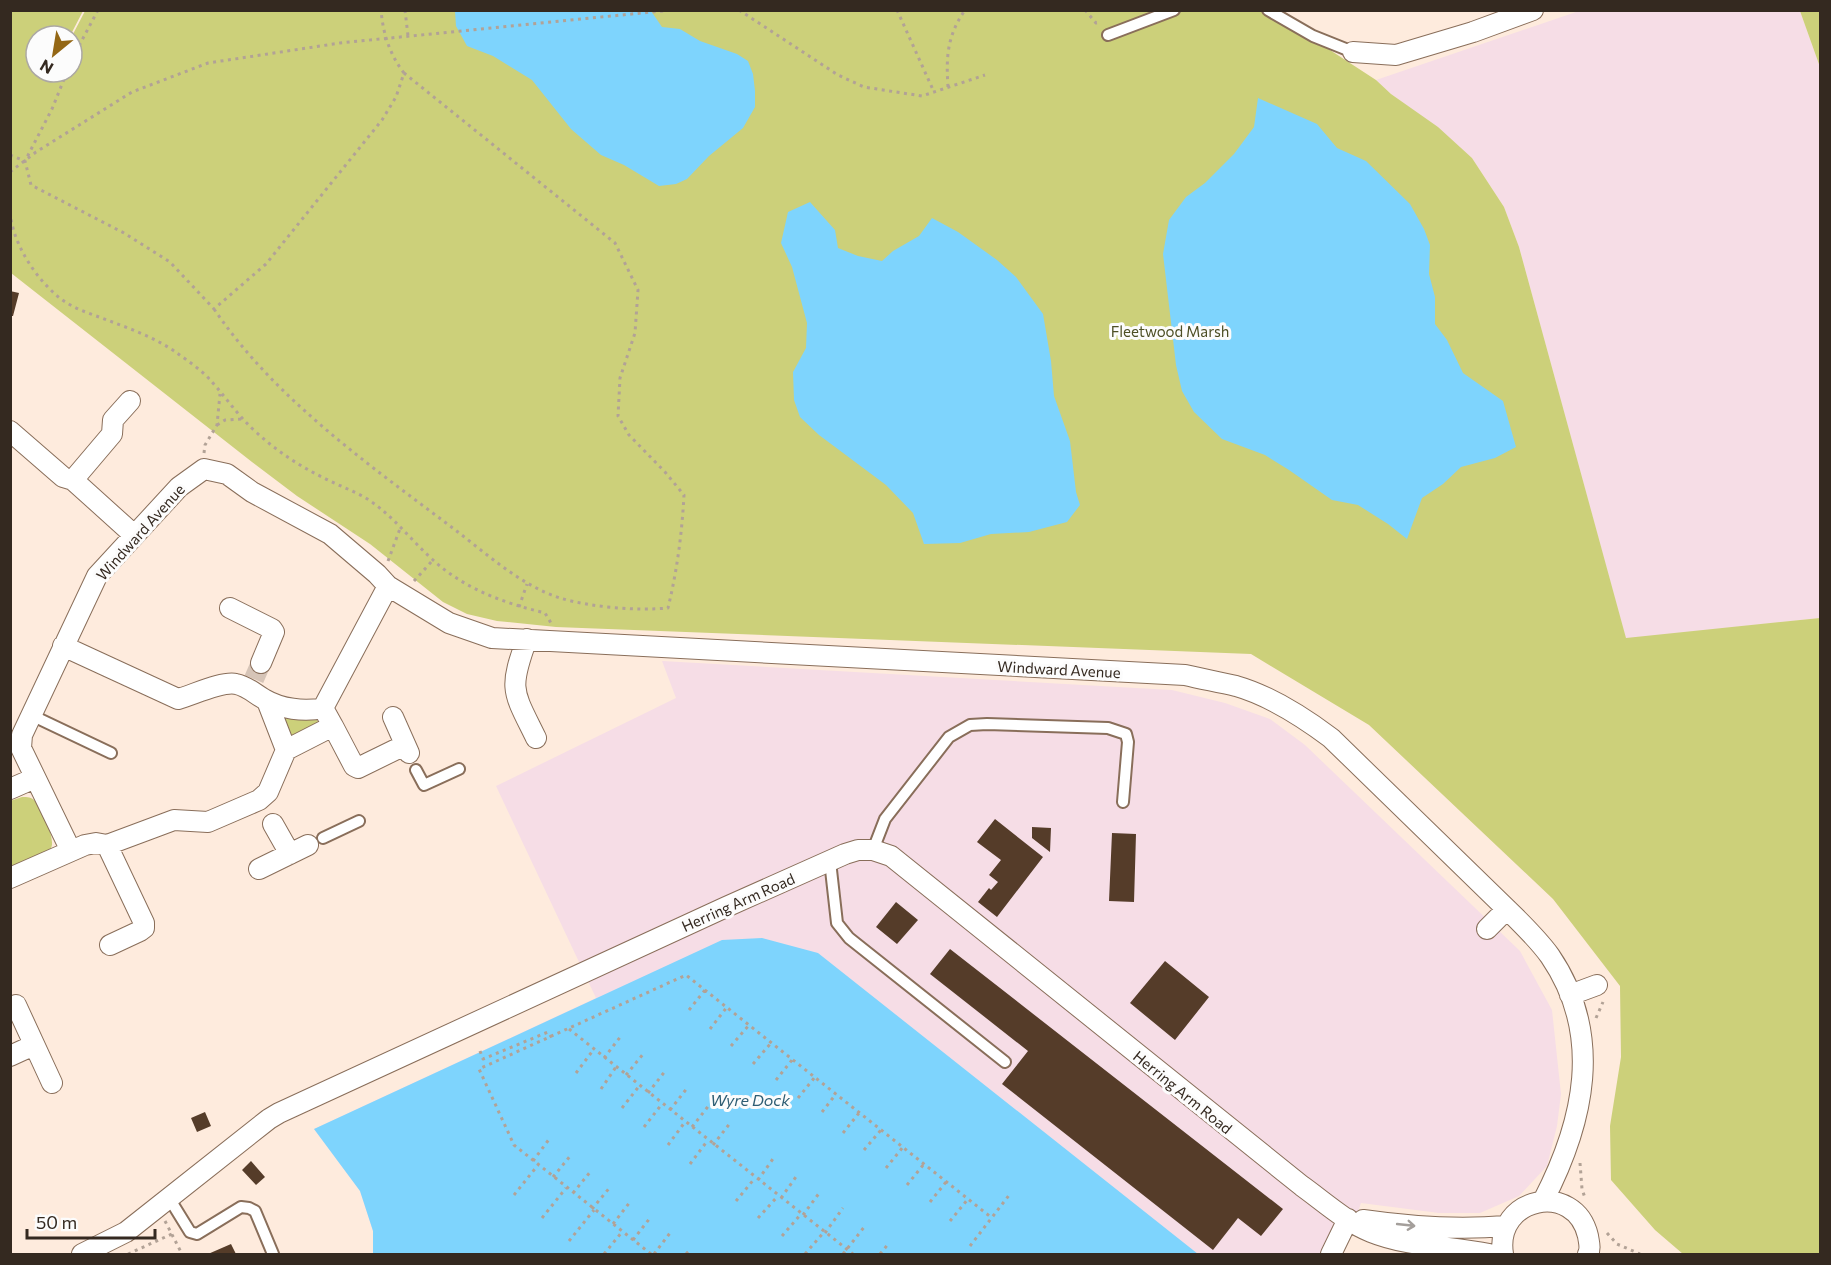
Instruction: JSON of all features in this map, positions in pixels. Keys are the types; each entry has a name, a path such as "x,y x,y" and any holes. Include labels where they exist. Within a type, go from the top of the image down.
{"street":[{"path":"1353,52 1396,55 1473,32 1533,10"},
{"path":"73,480 112,434 113,420 130,401"},
{"path":"10,431 63,477 73,480 134,535"},
{"name":"Windward Avenue","path":"71,851 21,748 22,735 97,576 179,487 204,469 227,474 252,492 330,534 390,585 449,623 492,638 1185,675 1238,687 1286,708 1331,738 1507,909 1549,955 1570,995 1581,1034 1584,1070 1575,1119 1561,1166 1543,1201"},
{"path":"267,701 310,711 323,708 390,585"},
{"path":"230,608 274,632 255,677 286,750"},
{"path":"527,639 517,667 514,689 536,738"},
{"path":"63,646 178,699 255,677"},
{"path":"323,708 354,766 358,768 410,756 393,717"},
{"path":"290,854 265,810 268,792 286,750 333,726"},
{"path":"10,789 34,778"},
{"path":"10,878 84,845 96,843 107,845 174,820 208,822 230,814 265,810"},
{"path":"260,869 316,842"},
{"path":"107,845 144,923 144,928 140,931 110,945"},
{"name":"Herring Arm Road","path":"82,1254 126,1232 279,1113 830,861 858,850 873,850 891,856 913,873 1010,954 1274,1164 1348,1219 1369,1232 1389,1238 1489,1254"},
{"path":"1487,930 1507,909"},
{"path":"1570,995 1597,985"},
{"path":"16,1005 52,1083"},
{"path":"10,1056 34,1045"},
{"name":"Windward Avenue","path":"1561,1166 1563,1205"},
{"path":"1503,1254 1501,1244 1506,1226 1518,1211 1529,1204 1543,1201 1563,1205 1579,1216 1586,1229 1592,1253"},
{"path":"1331,1254 1348,1219 1433,1228 1473,1229 1506,1226"}],"lane":[{"path":"1108,34 1174,10"},
{"path":"1268,10 1313,36 1353,52"},
{"path":"31,715 111,753"},
{"path":"873,850 885,819 949,737 970,725 1108,728 1126,734 1128,742 1123,802"},
{"path":"410,756 424,785 459,769"},
{"path":"316,842 359,821"},
{"path":"830,861 837,922 849,938 1005,1062"},
{"path":"163,1202 190,1232 197,1234 242,1207 249,1208 255,1211 273,1254"}],"path":[{"path":"84,36 98,10"},
{"path":"62,84 52,109 25,160 31,185 124,233 170,262 214,309 263,372 332,434 527,584 560,598 606,606 647,610 668,608 683,522 684,495 665,472 628,435 618,416 621,378 635,333 638,290 615,243 404,73 396,62 386,39 381,10"},
{"path":"405,10 408,36"},
{"path":"10,172 25,160 132,92 208,63 340,43 450,34 672,10"},
{"path":"739,10 838,75 864,87 922,96 985,75"},
{"path":"897,10 934,92"},
{"path":"948,87 946,66 950,39 965,10"},
{"path":"1085,10 1096,24 1105,20"},
{"path":"214,309 266,264 382,120 396,97 404,73"},
{"path":"10,155 25,160"},
{"path":"10,212 11,222 32,267 54,294 66,303 146,335 162,344 211,380 242,418 268,443 298,465 368,500 401,526 433,560 462,582 484,594 519,607 545,613 560,641"},
{"path":"204,469 205,445 217,425 220,392"},
{"path":"217,425 225,420 242,418"},
{"path":"401,526 387,564 390,585 412,583 433,560"},
{"path":"519,607 527,584"},
{"path":"670,1233 651,1254 538,1166 514,1145 479,1069 552,1038 686,975 992,1218"},
{"path":"690,1010 705,990"},
{"path":"710,1029 727,1007"},
{"path":"731,1046 749,1025"},
{"path":"569,1029 853,1254"},
{"path":"480,1051 483,1059 549,1032 552,1038"},
{"path":"604,1058 621,1036"},
{"path":"753,1064 771,1043"},
{"path":"576,1073 594,1049"},
{"path":"626,1075 644,1053"},
{"path":"776,1080 792,1060"},
{"path":"601,1089 616,1067"},
{"path":"648,1092 666,1070"},
{"path":"798,1098 815,1077"},
{"path":"622,1108 640,1085"},
{"path":"670,1110 688,1087"},
{"path":"822,1112 836,1094"},
{"path":"644,1127 662,1104"},
{"path":"692,1127 710,1104"},
{"path":"843,1133 859,1113"},
{"path":"668,1145 685,1122"},
{"path":"713,1145 731,1122"},
{"path":"864,1150 881,1130"},
{"path":"533,1161 550,1138"},
{"path":"690,1164 708,1140"},
{"path":"886,1168 903,1147"},
{"path":"553,1177 571,1155"},
{"path":"736,1201 775,1156"},
{"path":"907,1185 924,1164"},
{"path":"514,1195 538,1166"},
{"path":"573,1194 591,1171"},
{"path":"758,1218 780,1197 798,1174"},
{"path":"930,1202 946,1182"},
{"path":"569,1242 611,1186"},
{"path":"542,1218 566,1188"},
{"path":"782,1236 820,1192"},
{"path":"970,1246 1010,1194"},
{"path":"950,1221 968,1199"},
{"path":"163,1202 172,1234 182,1254"},
{"path":"613,1224 630,1202"},
{"path":"806,1254 843,1209"},
{"path":"633,1240 650,1218"},
{"path":"843,1254 865,1226"},
{"path":"604,1254 622,1232"},
{"path":"128,1254 172,1234"},
{"path":"880,1254 889,1243"},
{"path":"686,1254 690,1249"}],"shaded area":[{"path":"1579,11 1800,11 1820,67 1820,618 1626,639 1519,247 1504,207 1472,158 1438,128 1391,94 1376,80"},
{"path":"662,661 1172,690 1225,703 1270,719 1305,745 1520,951 1552,1010 1561,1094 1557,1126 1547,1166 1519,1196 1480,1213 1439,1213 1361,1203 1343,1254 373,1254 373,1231 360,1191 314,1129 596,998 496,786 676,698"}],"green space":[{"name":"Fleetwood Marsh","path":"10,11 83,11 76,24 24,24 24,84 84,84 84,24 78,24 85,11 1270,11 1376,80 1391,94 1438,127 1472,158 1504,207 1519,247 1626,638 1820,618 1820,1254 1683,1254 1655,1230 1611,1180 1610,1126 1621,1057 1620,986 1553,899 1369,725 1251,654 556,627 497,621 467,614 443,602 370,544 297,496 11,273"},
{"path":"1800,11 1820,11 1820,67"},
{"path":"280,715 315,716 321,728 292,740"},
{"path":"22,797 32,799 38,805 48,824 52,844 44,855 10,870 10,801"}],"water":[{"path":"455,11 651,11 662,27 680,29 700,41 737,54 748,61 753,74 755,107 743,128 709,156 687,179 676,184 659,186 624,165 601,155 571,129 532,80 493,56 467,46 456,26"},
{"path":"1258,98 1317,124 1337,148 1366,161 1410,204 1430,245 1429,274 1435,297 1435,324 1447,340 1463,373 1503,401 1516,447 1495,458 1461,467 1443,484 1422,498 1407,539 1358,505 1332,500 1265,455 1222,439 1194,412 1182,391 1176,365 1163,254 1169,220 1186,197 1205,183 1234,154 1254,127"},
{"path":"810,202 835,230 838,248 858,256 882,261 893,251 919,236 932,218 958,232 1016,277 1043,314 1054,396 1070,441 1076,492 1080,505 1067,522 1029,532 991,534 960,543 924,544 913,513 886,485 819,435 800,417 794,400 793,372 806,348 807,323 792,267 781,243 788,212"},
{"name":"Wyre Dock","path":"762,938 818,953 1198,1254 373,1254 373,1231 360,1191 314,1129 722,940"}],"building":[{"path":"10,291 19,293 13,316 10,316"},
{"path":"995,819 1043,857 997,917 978,902 989,888 991,890 998,882 989,875 1001,860 977,842"},
{"path":"1032,827 1051,828 1050,852 1032,838"},
{"path":"1112,833 1136,834 1134,902 1109,901"},
{"path":"896,902 918,920 897,944 876,927"},
{"path":"950,949 1283,1209 1261,1236 1238,1218 1213,1250 1002,1084 1028,1051 930,974"},
{"path":"1165,961 1209,997 1175,1040 1130,1003"},
{"path":"205,1112 211,1126 197,1132 191,1118"},
{"path":"251,1161 265,1177 256,1185 242,1170"},
{"path":"231,1244 236,1254 208,1254"}],"tunnel":[{"path":"254,679 261,663"}]}
